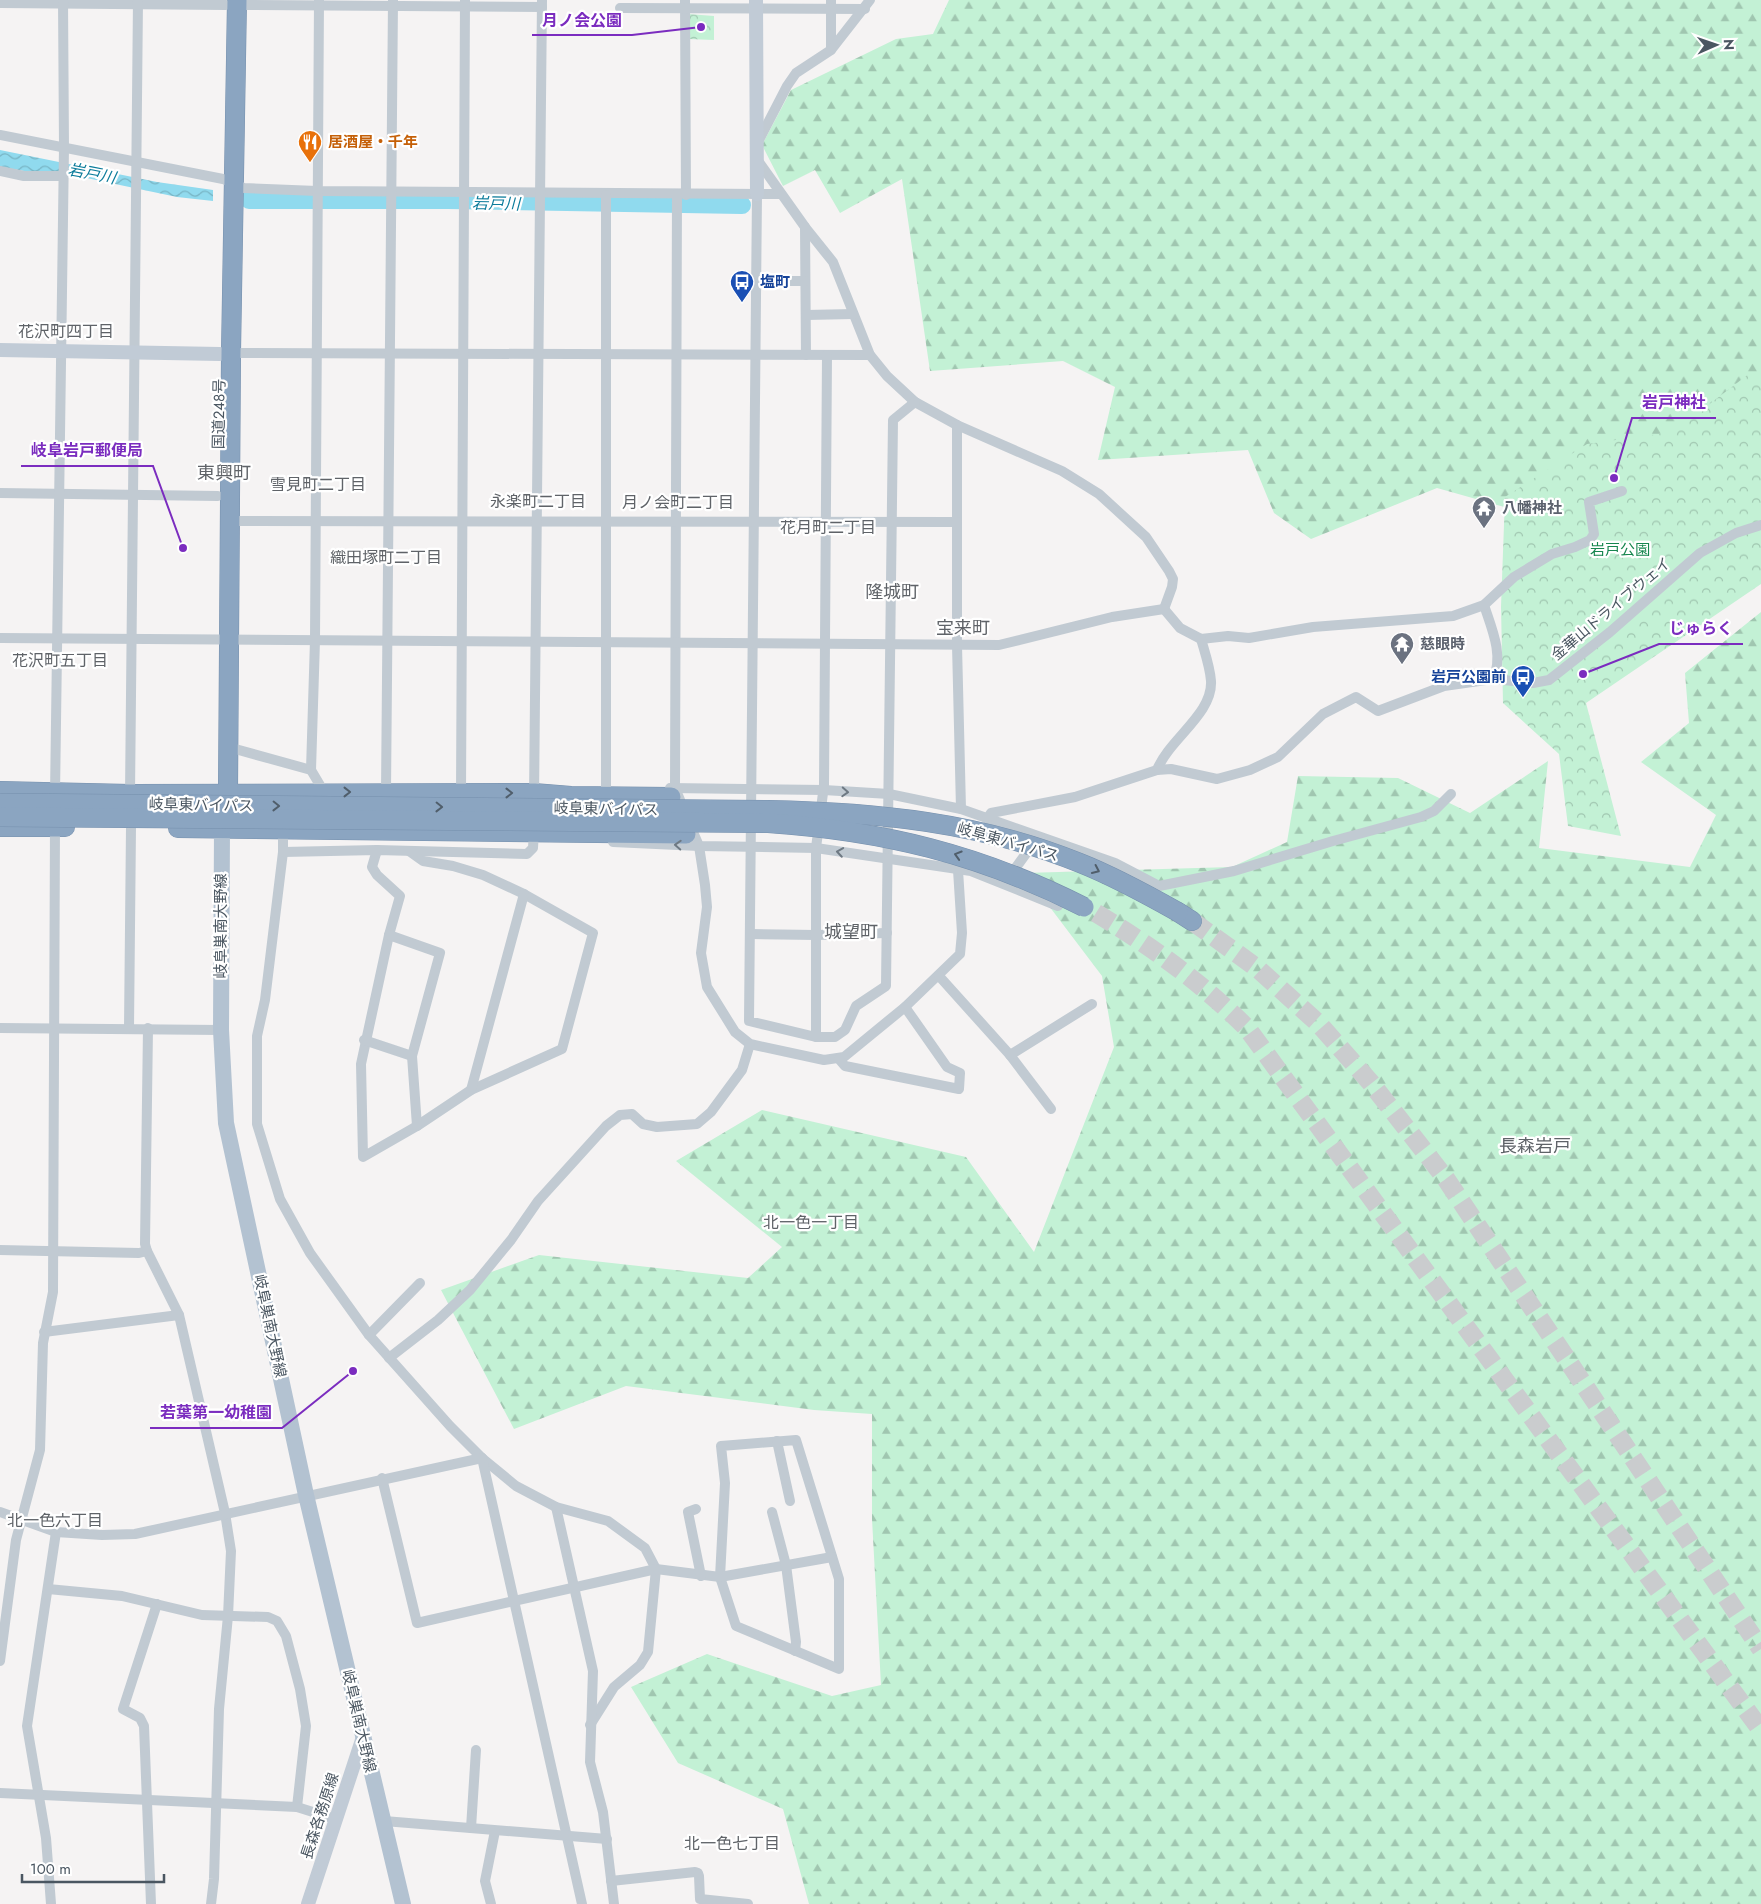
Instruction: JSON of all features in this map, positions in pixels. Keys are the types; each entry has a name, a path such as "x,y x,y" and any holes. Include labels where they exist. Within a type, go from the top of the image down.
{"highway":[{"name":"国道248号","path":"223,793 228,747 218,496 225,353 231,2"},
{"name":"国道248号","path":"223,793 224,639 230,521 225,353"},
{"path":"0,791 130,794 324,792 673,793 844,802 936,814 958,819 967,829"},
{"path":"222,828 223,793"},
{"name":"岐阜東バイパス","path":"0,803 820,811 912,819 967,829 1040,849 1080,863 1185,916"},
{"name":"岐阜東バイパス","path":"0,817 768,823 852,831 926,846 992,866 1045,887 1090,910"},
{"path":"0,827 283,828 534,832 692,840 855,840 910,848 926,846"}],"main road":[{"name":"岐阜巣南大野線","path":"222,828 221,1030 226,1122 306,1495 403,1904"}],"street":[{"path":"0,2 542,4 533,848 527,854 377,850 283,852"},
{"path":"0,1661 21,1520 40,1450 44,1332 53,1292 55,792 64,161 63,2"},
{"path":"130,794 138,2"},
{"path":"319,3 315,640 311,770 324,792"},
{"path":"386,792 393,3"},
{"path":"460,793 464,3"},
{"path":"685,4 677,240 676,643 673,793 692,840 707,907 701,953 707,987 735,1032 750,1044 824,1060 839,1059 906,1007 960,954 962,933 958,870"},
{"path":"620,8 685,4 868,4"},
{"path":"756,4 757,194 749,1021 816,1038 835,1037 845,1030 856,1006 886,986 893,420 915,402"},
{"path":"831,4 831,50"},
{"path":"756,152 787,86 796,73 831,50 868,4"},
{"path":"0,135 228,181 244,188 317,192 463,194 781,194"},
{"path":"756,152 781,194 833,262 870,355 887,376 915,402 957,425 1062,472 1099,494 1146,537 1169,571 1173,579 1172,587 1164,609"},
{"path":"0,171 24,176 63,174"},
{"path":"606,195 606,788"},
{"path":"805,227 806,355"},
{"path":"756,281 805,281"},
{"path":"806,315 854,314"},
{"path":"0,350 316,354 870,355"},
{"path":"816,1038 816,848 824,790 827,355"},
{"path":"957,425 957,645 960,808"},
{"path":"1164,609 1180,628 1201,639 1228,636 1249,638 1313,627 1453,616 1484,605 1514,578 1552,554 1590,540 1594,534 1590,502 1622,491"},
{"path":"0,493 218,496"},
{"path":"230,521 957,522"},
{"name":"金華山ドライブウェイ","path":"1157,770 1172,769 1216,779 1250,770 1278,757 1324,714 1356,697 1378,711 1444,686 1494,679 1533,683 1550,680 1610,632 1700,553 1736,533 1761,525"},
{"path":"1484,605 1495,639 1499,667 1494,679"},
{"path":"0,638 999,645 1120,616 1164,609"},
{"path":"987,818 991,813 1075,797 1157,770 1170,746 1209,700 1211,682 1201,639"},
{"path":"228,747 311,770"},
{"path":"534,793 559,787 673,793 824,790 889,794 960,808 1115,862 1158,886 1234,871 1421,817 1434,811 1452,794"},
{"path":"130,1028 131,827"},
{"path":"283,828 283,852 265,1000 257,1036 257,1124 280,1199 310,1253 369,1335 482,1458 516,1486 556,1507 608,1520 645,1548 656,1569 651,1642 648,1652 640,1665 614,1687 590,1725"},
{"path":"1004,884 1039,837"},
{"path":"692,840 751,847 816,848 970,871 1058,906"},
{"path":"377,850 372,867 376,875 400,896 364,1040 360,1080 363,1157 417,1126 472,1090 562,1049 593,933 524,894 483,875 453,866 423,862 409,851"},
{"path":"472,1090 524,894"},
{"path":"750,934 887,933"},
{"path":"389,935 440,953 412,1056 417,1126"},
{"path":"939,976 1010,1055 1052,1109"},
{"path":"1010,1055 1092,1004"},
{"path":"839,1059 846,1066 959,1089 960,1073 947,1067 906,1007"},
{"path":"0,1028 221,1030"},
{"path":"148,1028 147,1251 179,1315 225,1513 231,1552 228,1616 219,1709 214,1803 214,1879 211,1904"},
{"path":"364,1040 412,1056"},
{"path":"389,1358 438,1320 470,1290 511,1240 538,1201 606,1126 620,1115 632,1114 643,1124 657,1127 697,1124 711,1112 742,1070 750,1044"},
{"path":"0,1250 139,1253 147,1251"},
{"path":"369,1335 420,1283"},
{"path":"44,1332 179,1315"},
{"path":"796,1440 839,1579 839,1669 736,1626 720,1576 724,1483 721,1446 777,1441 796,1440"},
{"path":"777,1441 790,1501"},
{"path":"0,1512 56,1532 102,1535 135,1534 382,1478 482,1458"},
{"path":"482,1458 582,1904"},
{"path":"382,1478 417,1622 656,1569 701,1576 720,1576 832,1557"},
{"path":"556,1507 593,1671 590,1762 603,1812 614,1904"},
{"path":"696,1509 688,1512 701,1576"},
{"path":"772,1512 786,1565 796,1642 795,1651"},
{"path":"51,1904 50,1878 40,1794 27,1726 56,1532"},
{"path":"48,1589 96,1592 157,1604 202,1616 268,1617 277,1622 286,1636 300,1689 306,1726 305,1751 297,1807"},
{"path":"150,1904 144,1726 140,1718 123,1709 157,1604"},
{"name":"長森各務原線","path":"308,1904 363,1737"},
{"path":"471,1828 476,1750"},
{"path":"0,1793 297,1807 335,1818"},
{"path":"384,1821 607,1839"},
{"path":"491,1904 485,1881 494,1830"},
{"path":"611,1881 695,1872 699,1876 700,1899 748,1904"}],"green space":[{"path":"949,0 1761,0 1761,394 1561,523 1437,488 1311,539 1274,513 1248,450 1098,460 1115,387 1063,361 930,371 902,179 840,213 815,170 783,186 762,145 791,90 896,39 933,34"},
{"path":"688,14 714,16 714,40 688,39"},
{"name":"岩戸公園","path":"1750,373 1761,375 1761,584 1586,703 1621,836 1568,826 1559,754 1503,703 1501,607 1505,497 1587,444 1673,432"},
{"path":"1761,612 1761,1904 809,1904 783,1809 678,1763 631,1687 707,1654 832,1696 881,1685 872,1519 872,1414 814,1410 626,1386 514,1429 441,1290 539,1255 748,1278 782,1247 676,1161 762,1110 966,1157 1034,1252 1114,1047 1102,976 1024,873 1232,867 1287,842 1298,776 1398,778 1470,813 1548,761 1539,848 1690,867 1716,815 1641,762 1689,723 1685,673"}],"water":[{"path":"0,150 157,182 213,190 213,201 177,197 58,172 24,171 0,167"}],"waterway":[{"name":"岩戸川","path":"249,200 448,200 742,205"}],"tunnel":[{"path":"1096,913 1175,966 1211,995 1247,1028 1761,1730"},
{"path":"1192,921 1257,968 1319,1024 1371,1083 1446,1179 1761,1649"}],"place":[{"name":"月ノ会公園","path":"701,27"},
{"name":"居酒屋・千年","path":"310,163"},
{"name":"塩町","path":"742,303"},
{"name":"岩戸神社","path":"1614,478"},
{"name":"八幡神社","path":"1484,529"},
{"name":"岐阜岩戸郵便局","path":"183,548"},
{"name":"慈眼時","path":"1402,665"},
{"name":"じゅらく","path":"1583,674"},
{"name":"岩戸公園前","path":"1523,698"},
{"name":"若葉第一幼稚園","path":"353,1371"}],"district":[{"name":"花沢町四丁目","path":"66,331"},
{"name":"東興町","path":"224,473"},
{"name":"雪見町二丁目","path":"318,484"},
{"name":"永楽町二丁目","path":"538,501"},
{"name":"月ノ会町二丁目","path":"678,502"},
{"name":"花月町二丁目","path":"828,527"},
{"name":"織田塚町二丁目","path":"386,557"},
{"name":"隆城町","path":"892,592"},
{"name":"宝来町","path":"963,628"},
{"name":"花沢町五丁目","path":"60,660"},
{"name":"城望町","path":"851,932"},
{"name":"長森岩戸","path":"1535,1146"},
{"name":"北一色一丁目","path":"811,1222"},
{"name":"北一色六丁目","path":"55,1520"},
{"name":"北一色七丁目","path":"732,1843"}]}
